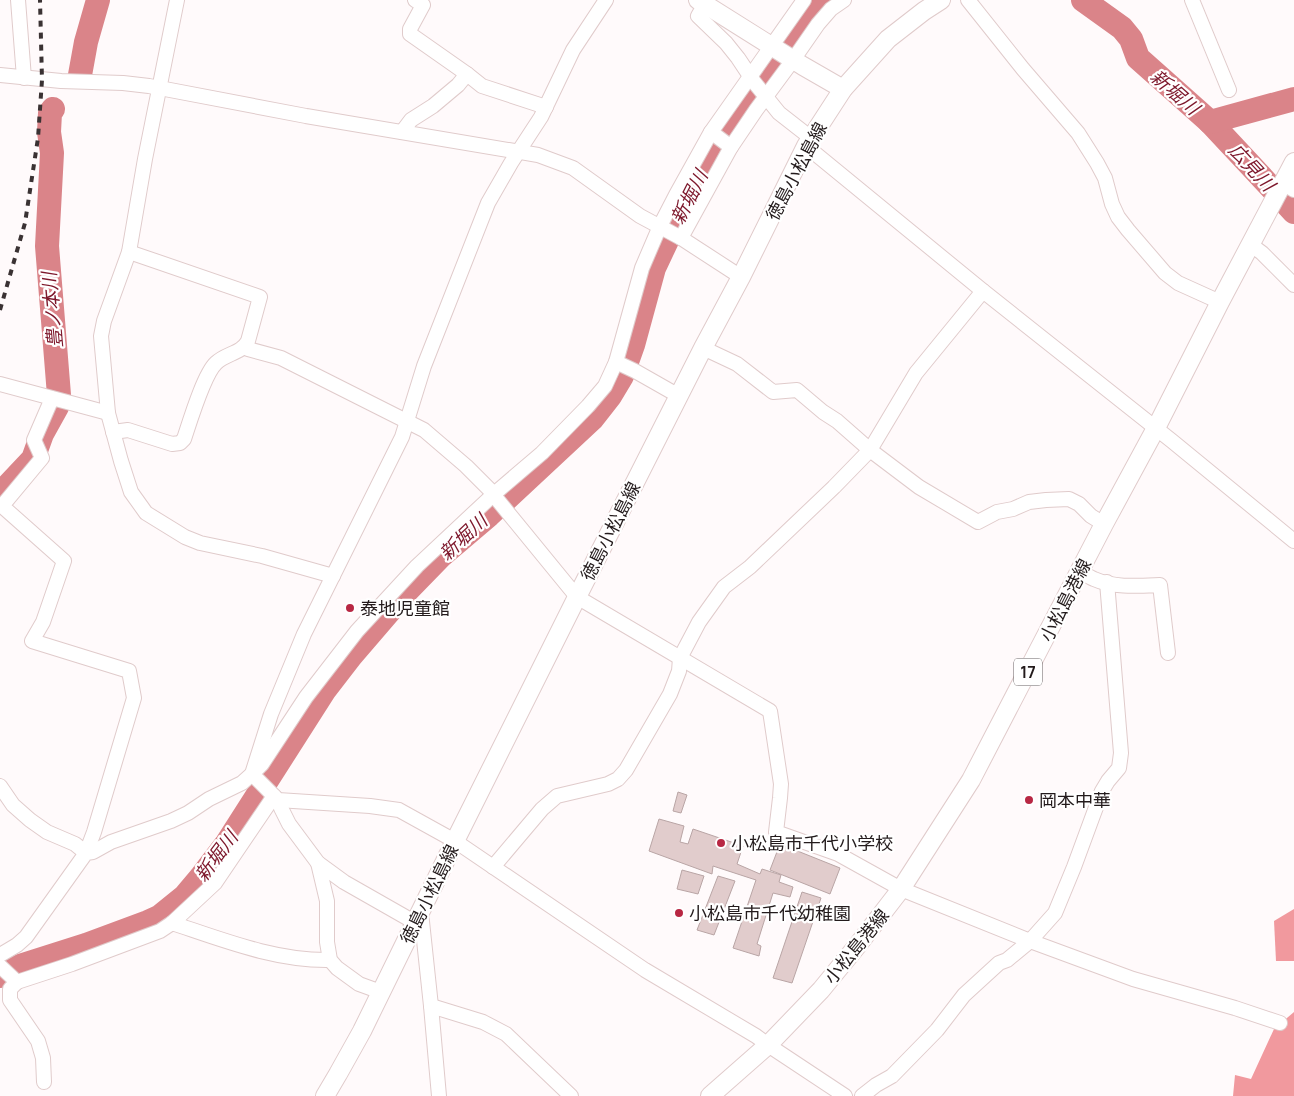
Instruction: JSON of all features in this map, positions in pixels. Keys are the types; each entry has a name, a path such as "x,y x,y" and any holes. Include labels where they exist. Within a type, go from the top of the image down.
{"main road":[{"name":"徳島小松島線","path":"325,1096 362,1031 577,597 809,142 843,89 888,38 924,10 941,0"},
{"path":"702,2 791,59 843,89"},
{"name":"小松島港線","path":"710,1096 768,1045 820,990 857,946 901,889 971,780 1156,428 1250,244 1283,190 1294,162"}],"street":[{"path":"18,0 24,78"},
{"path":"177,0 158,88 128,252 100,336 108,413 113,432 131,492 146,513 161,523 184,537 200,543 262,556 333,576"},
{"path":"415,0 423,5 410,28 410,34 468,74 482,86 546,107"},
{"path":"254,777 271,714 304,634 396,452 408,421 424,366 488,203 511,163 542,117 574,50 606,0"},
{"path":"0,786 13,805 30,820 47,832 75,844 86,853 93,852 111,842 171,821 188,813 209,799 254,777 306,697 357,630 417,566 542,453 605,386 618,363 642,268 670,232 729,146 758,87 773,47 804,0"},
{"path":"670,232 676,195 713,134 758,87 791,59 818,24 832,9 844,0"},
{"path":"968,0 1023,69 1078,132 1097,162 1105,178 1112,204 1118,217 1128,230 1165,273 1178,282 1220,302"},
{"path":"1192,0 1229,90"},
{"path":"702,2 698,16 726,43 779,113 809,142 983,291 1156,428 1294,541"},
{"path":"402,132 411,120 433,106 468,74"},
{"path":"0,76 122,83 158,88 306,116 538,154 573,168 640,216 670,232 741,277"},
{"path":"713,134 729,146"},
{"path":"1250,244 1262,253 1294,285"},
{"path":"113,432 128,430 172,444 180,443 184,439 204,383 212,367 218,361 237,352 248,341 260,297 128,252"},
{"path":"493,867 542,809 557,796 608,784 618,779 626,770 670,694 679,672 680,658 700,622 724,587 750,567 834,488 870,450 916,373 983,291"},
{"path":"245,346 248,349 281,358 424,430 466,466 495,496 577,597 770,711 781,784 776,832 838,854 901,889 1030,941 1134,979 1280,1023"},
{"path":"703,348 737,364 773,392 797,390 870,450 919,487 978,522 997,512 1013,509 1029,502 1069,499 1079,504 1091,516 1104,524"},
{"path":"618,363 679,396"},
{"path":"0,384 108,413"},
{"path":"0,955 26,937 86,853 92,839 134,698 129,671 32,641 44,622 64,561 2,506 42,458 34,440 50,403 57,399"},
{"path":"1080,571 1094,579 1132,587 1160,585 1168,653"},
{"path":"862,1096 892,1076 937,1030 964,995 999,964 1007,960 1030,941 1055,913 1102,792 1108,780 1119,768 1121,753 1107,582"},
{"path":"254,777 274,797 289,824 318,863 344,882 418,917 431,1006 439,1096"},
{"path":"274,797 400,810 455,841 644,970 756,1036 845,1096"},
{"path":"44,1082 43,1058 38,1041 10,1000 10,989 16,981 72,964 160,931 172,924 215,882 274,797"},
{"path":"318,863 327,901 327,942 330,960 337,968 359,984 381,992"},
{"path":"172,924 273,954 314,960 330,960"},
{"path":"0,966 16,981"},
{"path":"431,1006 483,1022 506,1034 571,1096"}],"shaded area":[{"path":"1294,909 1294,961 1276,961 1274,921"},
{"path":"1294,1012 1294,1096 1233,1096 1235,1075 1251,1079 1274,1029"}],"building":[{"path":"678,792 687,795 681,813 673,811"},
{"path":"659,819 684,826 680,842 688,844 693,829 743,846 737,864 760,874 762,869 781,875 779,882 793,887 790,897 773,893 757,944 761,946 759,956 733,948 756,880 713,866 712,874 649,851"},
{"path":"780,844 840,868 830,894 770,870"},
{"path":"682,870 704,876 698,894 677,889"},
{"path":"718,876 735,881 714,935 697,930"},
{"path":"802,892 821,898 792,983 773,978"}],"waterway":[{"name":"豊ノ本川","path":"80,75 86,42 98,0"},
{"name":"新堀川","path":"0,976 20,966 86,945 148,922 159,917 185,896 227,843 324,691 351,656 406,592 442,555 489,515 592,419 610,396 622,376 633,345 654,268 699,173 739,111 792,37 815,7 823,0"},
{"name":"新堀川","path":"1083,0 1122,28 1131,39 1138,58 1210,122 1294,212"},
{"name":"新堀川","path":"1210,122 1294,99"},
{"name":"豊ノ本川","path":"0,494 33,459 42,434 57,407 59,395 47,246 52,153 49,132 50,113 53,109"}],"railway":[{"path":"0,310 25,223 38,138 42,80 40,0"}],"place":[{"name":"泰地児童館","path":"350,608"},
{"name":"岡本中華","path":"1029,800"},
{"name":"小松島市千代小学校","path":"721,843"},
{"name":"小松島市千代幼稚園","path":"679,913"}],"water label":[{"name":"広見川","path":"1252,167"}]}
